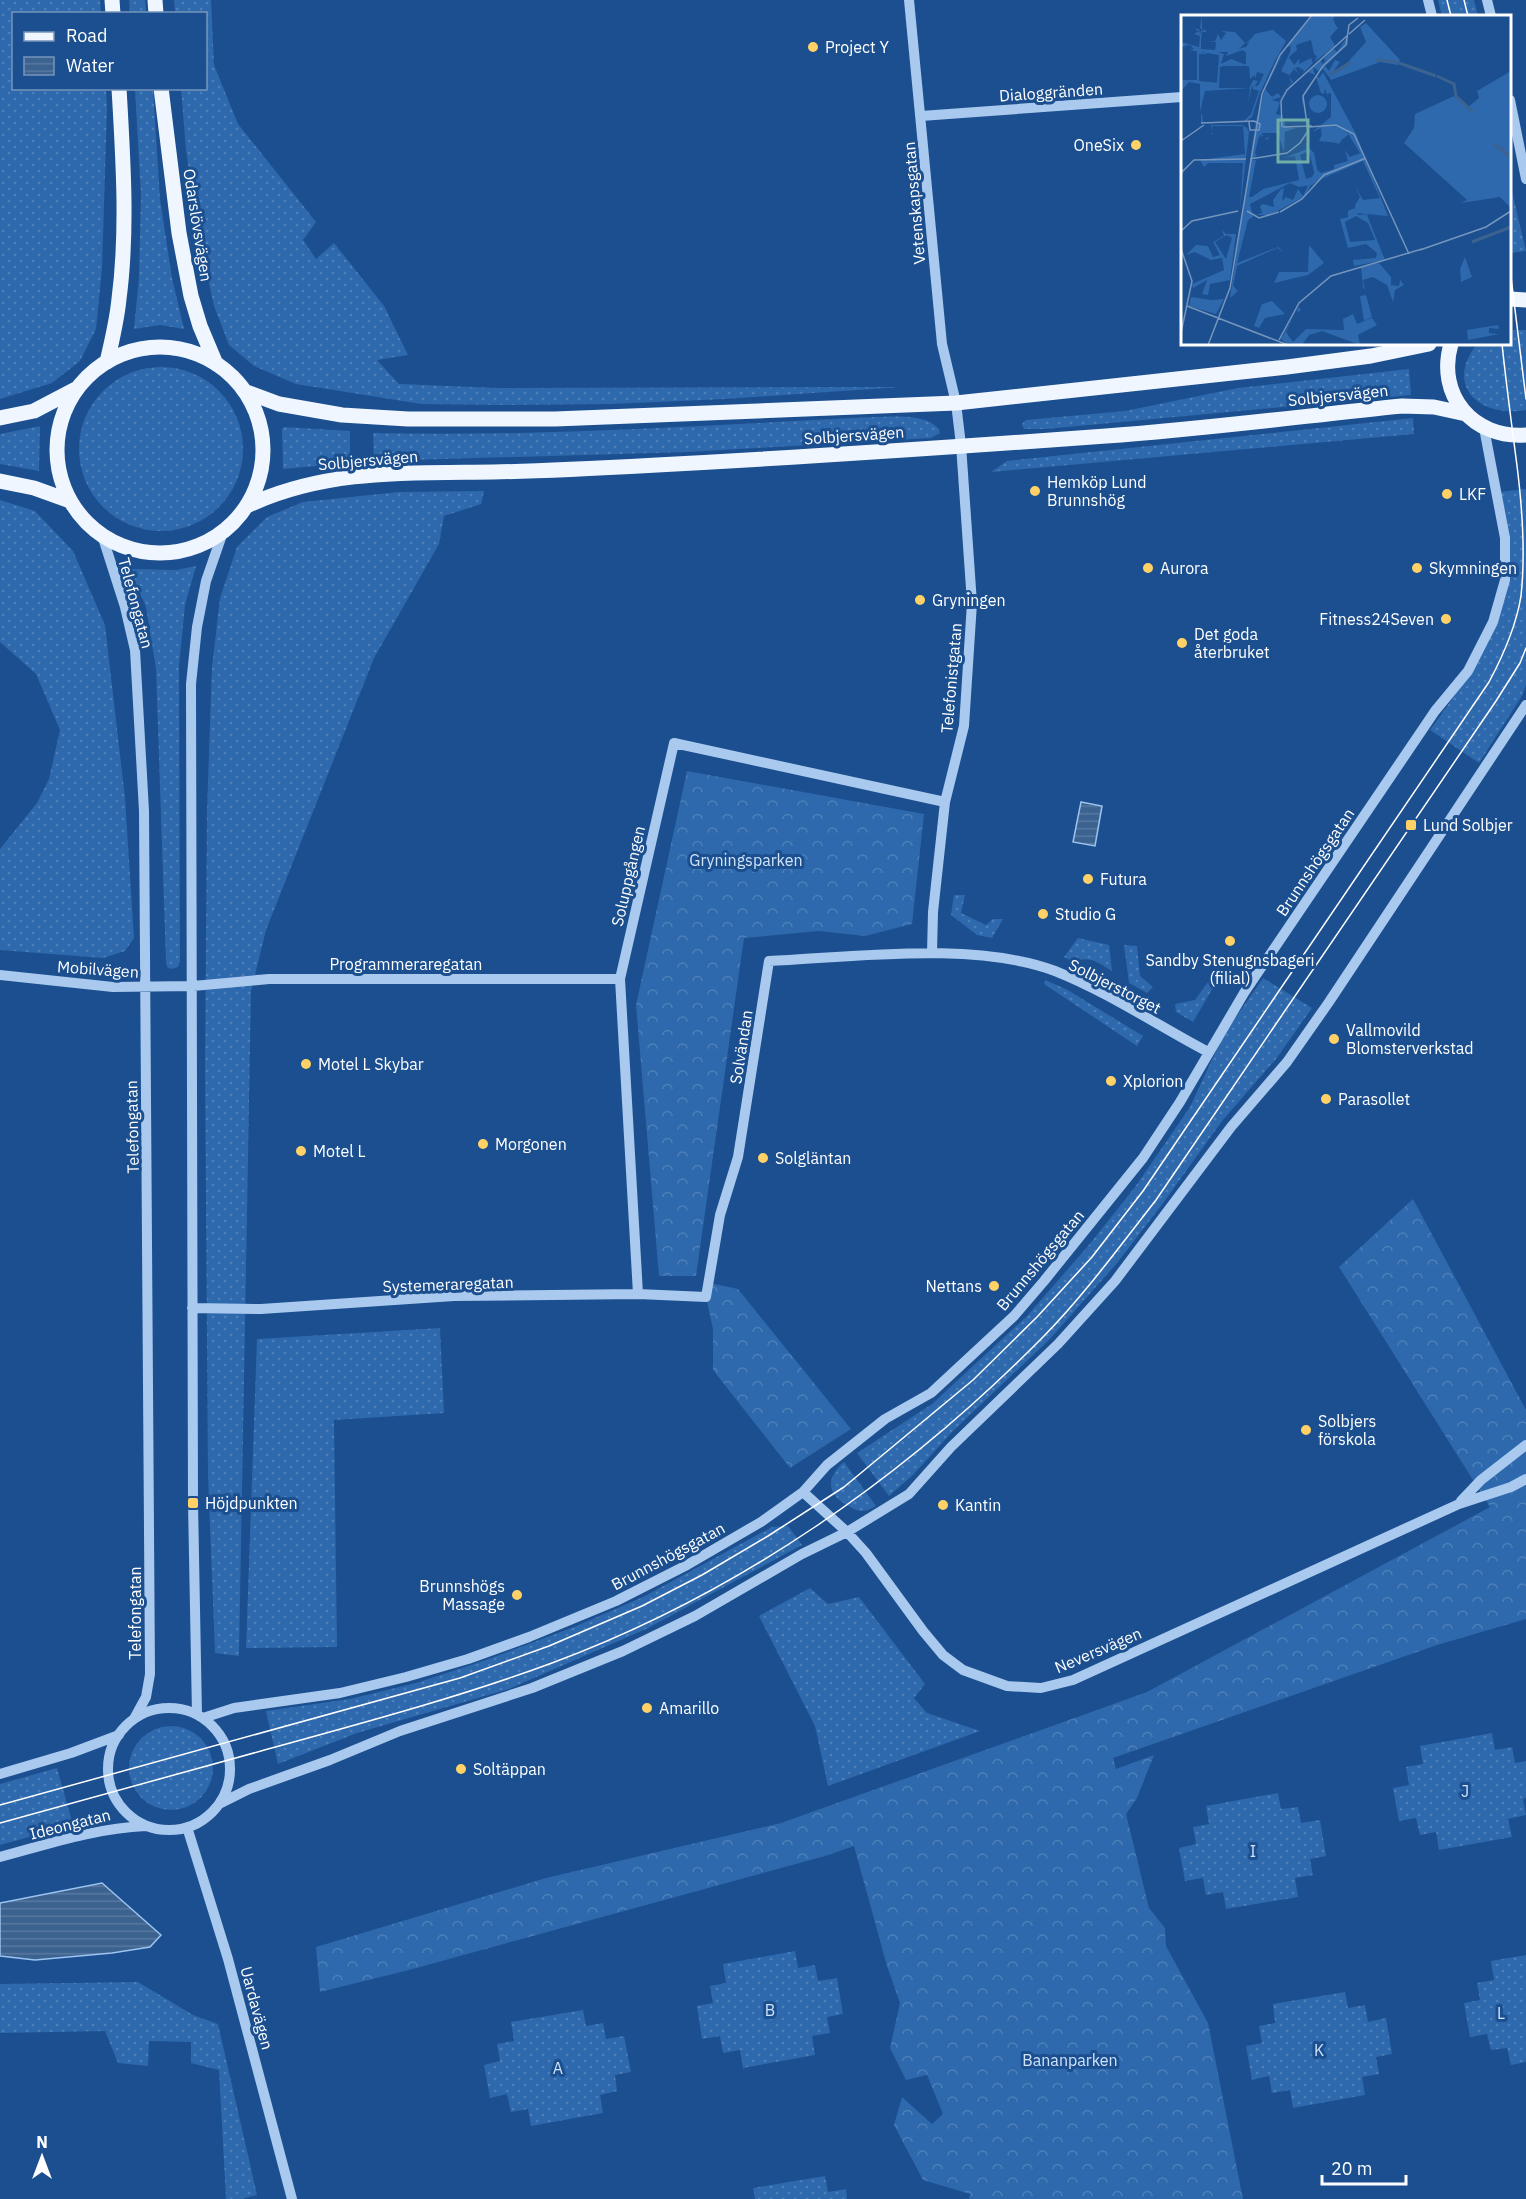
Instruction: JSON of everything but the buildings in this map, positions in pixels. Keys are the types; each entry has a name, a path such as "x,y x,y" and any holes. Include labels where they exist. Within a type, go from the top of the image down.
{"main road":[{"path":"107,362 119,301 123,262 122,141 118,90"},
{"name":"Odarslövsvägen","path":"161,90 179,233 191,296 200,326 216,364"},
{"path":"1511,299 1526,300"},
{"name":"Solbjersvägen","path":"244,391 279,404 342,415 408,419 555,419 956,403 1287,367 1371,356 1426,345"},
{"name":"Solbjersvägen","path":"1451,345 1448,376 1453,394 1466,414 1484,428 1498,433 1513,436 1526,435"},
{"path":"150,348 173,349 195,354 216,364 244,391 259,422 262,457 257,482 247,506 223,532 201,545 176,552 150,553 125,547 102,535 79,514 70,501 61,479 57,456 58,433 65,410 76,390 95,370 128,352 150,348"},
{"path":"0,418 34,411 76,390"},
{"name":"Solbjersvägen","path":"247,506 304,484 372,475 559,470 961,446 1108,436 1402,406 1434,407 1466,414"},
{"path":"0,481 34,488 70,501"}],"street":[{"name":"Vetenskapsgatan","path":"909,0 942,344 956,403"},
{"path":"1428,0 1432,15"},
{"path":"1487,0 1491,15"},
{"name":"Dialoggränden","path":"921,117 1181,97"},
{"path":"1511,109 1526,179"},
{"name":"Telefonistgatan","path":"932,953 933,912 945,802 964,726 972,603 956,403"},
{"name":"Brunnshögsgatan","path":"200,1716 234,1708 340,1693 395,1680 468,1659 616,1601 687,1565 761,1522 803,1492 827,1465 885,1419 931,1393 1014,1316 1143,1158 1180,1102 1244,993 1426,725 1468,671 1493,622 1505,580 1505,538 1484,428"},
{"path":"200,1716 192,1308 194,986 191,684 197,627 206,581 223,532"},
{"name":"Telefongatan","path":"102,535 125,607 135,650 144,811 150,1674 146,1697 134,1719"},
{"path":"219,1804 249,1789 330,1760 400,1731 532,1688 623,1651 695,1616 802,1554 847,1532 909,1494 951,1447 1058,1344 1115,1281 1231,1127 1287,1062 1526,705"},
{"name":"Soluppgången","path":"638,1294 620,979 674,743 945,802"},
{"name":"Solbjerstorget","path":"932,953 1007,959 1053,971 1097,990 1208,1052"},
{"name":"Solvändan","path":"706,1297 720,1215 738,1157 769,961 932,953"},
{"name":"Mobilvägen","path":"0,975 113,987 194,986"},
{"name":"Programmeraregatan","path":"194,986 269,979 620,979"},
{"name":"Systemeraregatan","path":"192,1308 261,1309 454,1296 638,1294 706,1297"},
{"name":"Neversvägen","path":"1459,1504 1494,1468 1526,1445"},
{"name":"Neversvägen","path":"803,1492 847,1532 866,1553 943,1655 963,1670 986,1680 1007,1686 1041,1688 1082,1676 1459,1504 1511,1487 1526,1479"},
{"path":"0,1774 72,1753 118,1735 142,1714 163,1708 183,1709 200,1716 221,1736 230,1771 228,1786 219,1804 210,1814 187,1827 165,1829 148,1826 132,1816 122,1807 112,1792 108,1772 109,1758 118,1735"},
{"name":"Ideongatan","path":"0,1857 92,1833 121,1827 148,1826"},
{"name":"Uardavägen","path":"187,1827 228,1959 292,2199"}],"green space":[{"path":"0,0 100,0 101,12 12,12 12,90 106,90 107,109 102,268 96,329 80,361 52,383 0,399"},
{"path":"129,0 145,0 146,12 130,12"},
{"path":"174,0 211,0 214,65 238,124 316,222 303,240 316,259 334,243 384,306 408,355 377,360 399,384 498,388 901,387 612,404 421,404 296,384 254,366 229,345 214,306 199,236 186,150 181,90 207,90 207,12 175,12"},
{"path":"1438,0 1474,0 1478,15 1442,15"},
{"path":"135,90 153,90 160,199 172,278 184,329 160,325 134,329 139,277 141,195"},
{"path":"1511,187 1526,251 1511,253"},
{"path":"1511,330 1526,330 1526,410 1494,409 1481,404 1472,396 1466,385 1464,373 1468,359 1476,345 1511,345"},
{"path":"161,367 192,374 219,391 236,418 243,449 236,480 219,507 192,524 161,531 130,524 103,507 86,480 79,449 86,418 103,391 130,374"},
{"path":"1409,369 1411,395 1046,429 1024,429 1022,424 1026,420 1125,411 1238,388"},
{"path":"874,417 917,418 933,424 940,433 931,438 688,452 374,461 373,433 561,432"},
{"path":"1413,418 1414,434 991,472 1007,461"},
{"path":"40,426 39,471 0,464 0,434"},
{"path":"284,427 350,431 350,463 283,469 282,429"},
{"path":"1526,489 1526,685 1522,696 1479,763 1430,730 1469,674 1496,620 1504,591 1508,561 1506,529 1499,492"},
{"path":"484,491 481,504 444,516 439,544 374,658 266,930 251,991 239,1656 215,1653 208,1475 205,1065 207,811 212,667 220,598 237,547 267,517 303,502 399,492"},
{"path":"0,500 35,511 73,551 105,625 125,798 134,938 125,951 103,958 0,950 0,849 37,803 49,779 60,730 36,674 0,642"},
{"path":"196,566 185,605 179,666 180,962 178,967 171,969 167,967 166,962 156,669 146,607 130,569 176,570"},
{"name":"Gryningsparken","path":"687,771 924,814 912,924 865,936 819,931 744,938 696,1276 659,1276 636,1005"},
{"path":"954,895 965,895 961,913 986,925 993,919 1003,919 992,938 977,935 951,915"},
{"path":"1078,938 1109,945 1112,971 1093,960 1084,959 1073,962 1064,957"},
{"path":"1124,945 1137,946 1140,976 1153,987 1147,993 1129,983"},
{"path":"1216,971 1221,974 1193,1022 1176,1012 1175,1004 1195,1000"},
{"path":"1263,978 1312,1008 1276,1059 1222,1121 1117,1263 1050,1339 952,1432 913,1475 889,1496 857,1453 932,1404 1027,1316 1088,1246 1135,1187 1190,1107 1223,1036"},
{"path":"1045,980 1066,989 1143,1036 1137,1046 1044,984"},
{"name":"Bananparken","path":"1413,1199 1526,1410 1526,1619 1437,1645 1113,1758 1116,1769 1154,1755 1137,1798 1126,1814 1149,1908 1165,1928 1166,1946 1208,2023 1243,2199 969,2199 970,2194 923,2180 894,2125 902,2097 932,2124 943,2114 927,2075 906,2080 890,2048 900,2003 887,1966 854,1846 825,1856 409,1970 320,1992 316,1947 546,1878 781,1823 1147,1692 1490,1507 1339,1267"},
{"path":"709,1283 738,1289 851,1429 790,1468 713,1370 713,1329 706,1297"},
{"path":"440,1328 444,1413 334,1420 337,1647 246,1648 257,1339"},
{"path":"844,1462 876,1506 862,1511 853,1509 834,1494 832,1478"},
{"path":"788,1526 802,1545 648,1628 509,1689 357,1733 278,1764 266,1711 350,1699 416,1683 486,1660 574,1627 643,1597 772,1527"},
{"path":"810,1588 828,1604 859,1597 925,1684 914,1698 927,1713 980,1731 828,1786 815,1726 759,1616"},
{"path":"171,1726 187,1729 201,1738 210,1752 213,1768 210,1784 201,1798 187,1807 171,1810 155,1807 141,1798 132,1784 129,1768 132,1752 141,1738 155,1729"},
{"name":"J","path":"1492,1733 1495,1750 1512,1747 1515,1763 1526,1761 1526,1798 1523,1799 1526,1815 1508,1819 1512,1837 1439,1850 1436,1832 1420,1835 1416,1818 1399,1821 1393,1788 1409,1785 1406,1767 1423,1764 1420,1746"},
{"path":"57,1768 73,1825 0,1845 0,1784"},
{"name":"I","path":"1278,1793 1281,1809 1298,1807 1301,1823 1320,1820 1326,1856 1310,1859 1313,1875 1295,1878 1298,1897 1226,1909 1223,1892 1206,1895 1203,1878 1185,1881 1179,1848 1196,1844 1193,1827 1209,1824 1206,1806"},
{"name":"B","path":"795,1951 798,1968 815,1965 818,1981 837,1978 843,2014 827,2017 830,2033 812,2036 815,2055 743,2068 740,2050 723,2053 720,2036 702,2039 697,2006 713,2003 710,1986 726,1983 723,1964"},
{"name":"L","path":"1526,1955 1526,2062 1511,2065 1507,2048 1491,2050 1487,2034 1470,2037 1464,2003 1480,2000 1477,1983 1494,1980 1491,1961"},
{"path":"138,1982 193,2015 218,2024 257,2195 241,2199 226,2199 219,2070 191,2063 191,2042 149,2041 148,2066 118,2063 105,2031 0,2033 0,1984"},
{"name":"K","path":"1345,1992 1348,2008 1365,2005 1368,2022 1386,2018 1392,2054 1376,2057 1379,2074 1362,2077 1365,2095 1293,2108 1290,2090 1272,2093 1269,2076 1252,2080 1246,2046 1262,2043 1259,2026 1275,2023 1273,2004"},
{"name":"A","path":"583,2010 586,2026 603,2023 606,2039 624,2036 631,2072 615,2075 617,2091 600,2095 603,2113 531,2126 528,2109 511,2112 507,2094 490,2098 484,2065 500,2061 497,2044 514,2041 511,2022"},
{"path":"825,2176 828,2192 846,2189 847,2199 755,2199 753,2188"}],"water":[{"path":"1081,802 1102,806 1095,846 1073,842"},
{"path":"102,1883 161,1935 150,1947 35,1960 0,1956 0,1903"}],"tram line":[{"path":"1447,0 1451,15"},
{"path":"1464,0 1468,15"},
{"path":"1511,277 1526,399"},
{"path":"0,1805 460,1678 549,1646 642,1606 702,1575 844,1487 973,1380 1037,1317 1092,1257 1143,1191 1489,682 1509,640 1516,619 1521,596 1523,561 1520,492 1502,345"},
{"path":"0,1823 408,1710 552,1663 621,1635 688,1603 753,1566 816,1526 876,1483 935,1437 991,1388 1059,1320 1116,1252 1156,1200 1496,701 1520,663 1526,648"}],"place":[{"name":"Project Y","path":"813,47"},
{"name":"OneSix","path":"1136,145"},
{"name":"Hemköp Lund Brunnshög","path":"1035,491"},
{"name":"LKF","path":"1447,494"},
{"name":"Aurora","path":"1148,568"},
{"name":"Skymningen","path":"1417,568"},
{"name":"Gryningen","path":"920,600"},
{"name":"Fitness24Seven","path":"1446,619"},
{"name":"Det goda återbruket","path":"1182,643"},
{"name":"Lund Solbjer","path":"1411,825"},
{"name":"Futura","path":"1088,879"},
{"name":"Studio G","path":"1043,914"},
{"name":"Sandby Stenugnsbageri (filial)","path":"1230,941"},
{"name":"Vallmovild Blomsterverkstad","path":"1334,1039"},
{"name":"Motel L Skybar","path":"306,1064"},
{"name":"Xplorion","path":"1111,1081"},
{"name":"Parasollet","path":"1326,1099"},
{"name":"Morgonen","path":"483,1144"},
{"name":"Motel L","path":"301,1151"},
{"name":"Solgläntan","path":"763,1158"},
{"name":"Nettans","path":"994,1286"},
{"name":"Solbjers förskola","path":"1306,1430"},
{"name":"Höjdpunkten","path":"193,1503"},
{"name":"Kantin","path":"943,1505"},
{"name":"Brunnshögs Massage","path":"517,1595"},
{"name":"Amarillo","path":"647,1708"},
{"name":"Soltäppan","path":"461,1769"}]}
